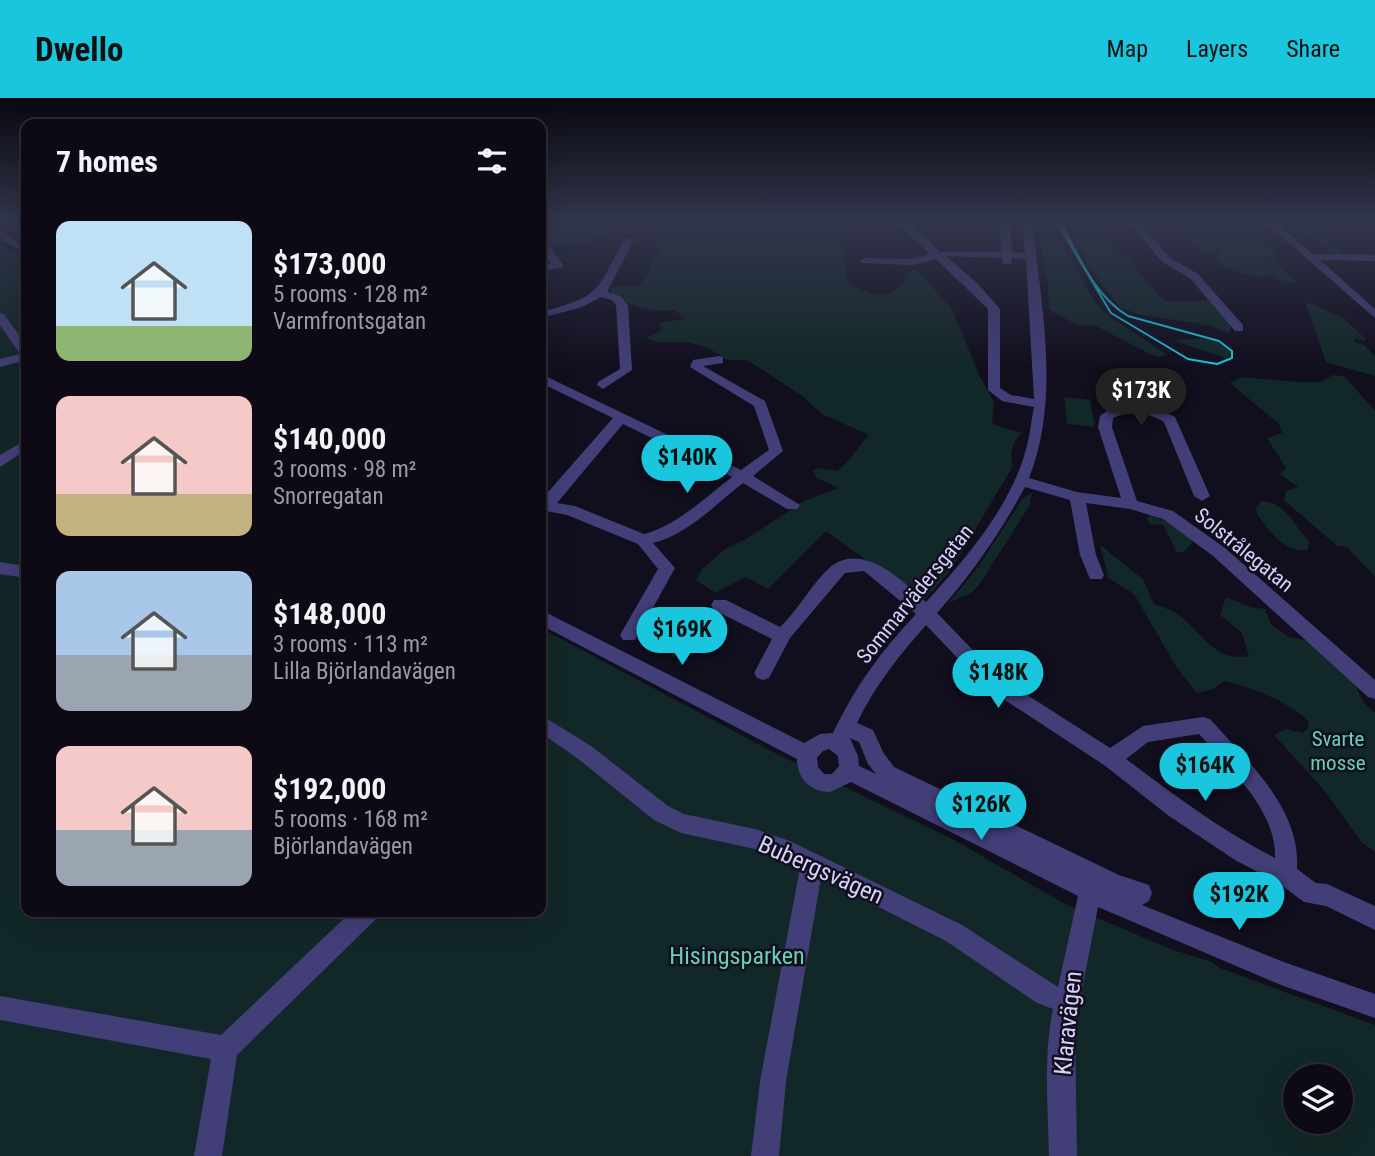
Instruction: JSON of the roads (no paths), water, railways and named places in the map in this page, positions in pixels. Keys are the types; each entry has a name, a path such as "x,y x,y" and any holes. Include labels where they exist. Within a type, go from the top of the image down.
{"street":[{"path":"546,314 585,303 601,294 613,270"},
{"path":"955,270 995,310 995,390 1007,398 1041,404"},
{"name":"Sommarvädersgatan","path":"842,736 861,695 885,659 977,555 1021,481 1033,451 1041,404 1032,270"},
{"path":"1185,270 1194,275 1239,328"},
{"path":"1327,270 1372,309"},
{"path":"601,294 616,298 622,304 625,370 603,385"},
{"path":"0,316 21,348"},
{"path":"0,363 21,357"},
{"path":"546,505 570,510 632,538 644,540 673,529 776,451 760,404 696,367 697,363 719,360"},
{"path":"546,380 742,476 792,505"},
{"path":"1131,504 1105,427 1107,416 1121,410 1148,411 1170,420 1202,496"},
{"path":"546,503 622,418"},
{"path":"0,462 21,447"},
{"name":"Solstrålegatan","path":"1021,481 1077,497 1131,504 1168,515 1202,539 1375,691"},
{"path":"1077,497 1088,555 1096,575"},
{"path":"629,635 670,570 648,549 644,540"},
{"path":"780,635 788,631 839,569 852,564 869,566 926,613 992,682 1111,759 1176,809 1243,853 1286,874 1312,894 1327,895 1375,918"},
{"path":"0,568 21,571"},
{"path":"720,605 780,635"},
{"path":"546,620 806,754"},
{"path":"763,673 781,639 780,635"},
{"path":"1111,759 1143,734 1203,725 1278,819 1287,847 1286,874"},
{"name":"Bubergsvägen","path":"546,726 584,751 661,813 681,823 755,839 812,863 954,933 1046,994 1065,1002"},
{"path":"842,736 849,758 849,771"},
{"path":"849,771 836,781 820,780 808,770 806,754 811,747 842,736 866,736 875,758 887,773 1116,885 1141,893"},
{"path":"849,771 1090,891 1207,944 1375,1006"},
{"path":"765,1156 773,1081 812,863"},
{"name":"Klaravägen","path":"1063,1156 1060,1078 1065,1002 1090,891"},
{"path":"208,1156 225,1049 359,917"},
{"path":"0,1008 225,1049"}],"tram line":[{"path":"1086,270 1111,313 1188,359 1217,364 1232,358 1232,351 1219,341 1128,316 1116,308 1096,286 1087,270"}],"park label":[{"name":"Svarte mosse","path":"1338,751"},
{"name":"Hisingsparken","path":"737,956"}]}
